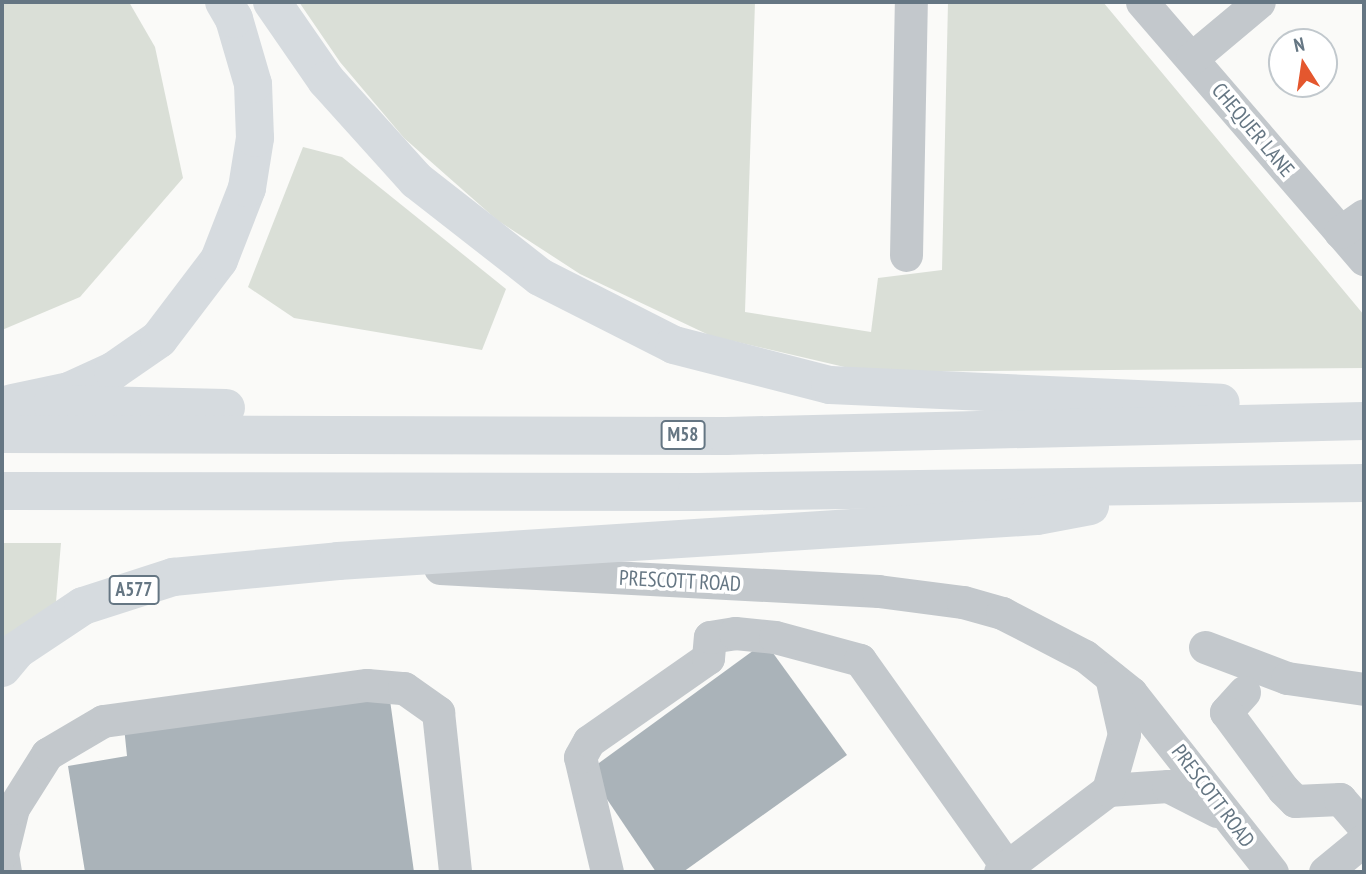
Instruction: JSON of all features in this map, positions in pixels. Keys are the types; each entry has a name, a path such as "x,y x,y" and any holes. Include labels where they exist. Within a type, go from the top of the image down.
{"main road":[{"path":"5,413 69,391 113,371 159,339 219,260 247,188 255,138 253,84 234,19 224,2"},
{"name":"M58","path":"272,2 326,80 416,180 540,277 674,345 830,385 1191,399 1364,420"},
{"name":"M58","path":"5,413 358,412 528,434 726,436 1364,420"},
{"path":"2,491 697,492 1364,483"},
{"path":"338,561 1037,516 1195,487"},
{"name":"PRESCOTT ROAD","path":"2,668 17,650 83,606 173,578 338,561"}],"street":[{"path":"906,256 911,2"},
{"name":"CHEQUER LANE","path":"1142,2 1192,58 1352,224 1364,259"},
{"path":"1192,58 1240,7"},
{"name":"PRESCOTT ROAD","path":"338,561 928,596 1002,613 1041,629 1110,675 1173,742 1225,817 1272,872"},
{"path":"607,872 580,757 589,741 708,658 710,637 734,633 775,637 860,660 1004,870 1108,790 1168,786 1196,797 1225,817"},
{"path":"1205,647 1287,678 1364,689"},
{"path":"1108,790 1124,734 1110,675"},
{"path":"5,872 2,853 13,808 47,754 103,721 367,685 404,688 438,712 455,872"},
{"path":"1244,692 1226,712 1283,789 1295,801 1340,799 1364,827"},
{"path":"1325,872 1364,840"}],"shaded area":[{"path":"2,2 129,2 155,47 183,178 80,297 2,330"},
{"path":"299,2 755,2 745,312 871,332 878,278 942,270 948,2 1103,2 1364,315 1364,368 866,372 711,336 580,274 497,220 404,138 340,62"},
{"path":"303,147 342,157 506,289 482,350 294,318 248,287"},
{"path":"2,543 61,543 56,602 2,642"}],"building":[{"path":"765,642 847,755 683,872 656,872 588,771"},
{"path":"389,693 414,872 85,872 68,766 127,756 124,727"}]}
